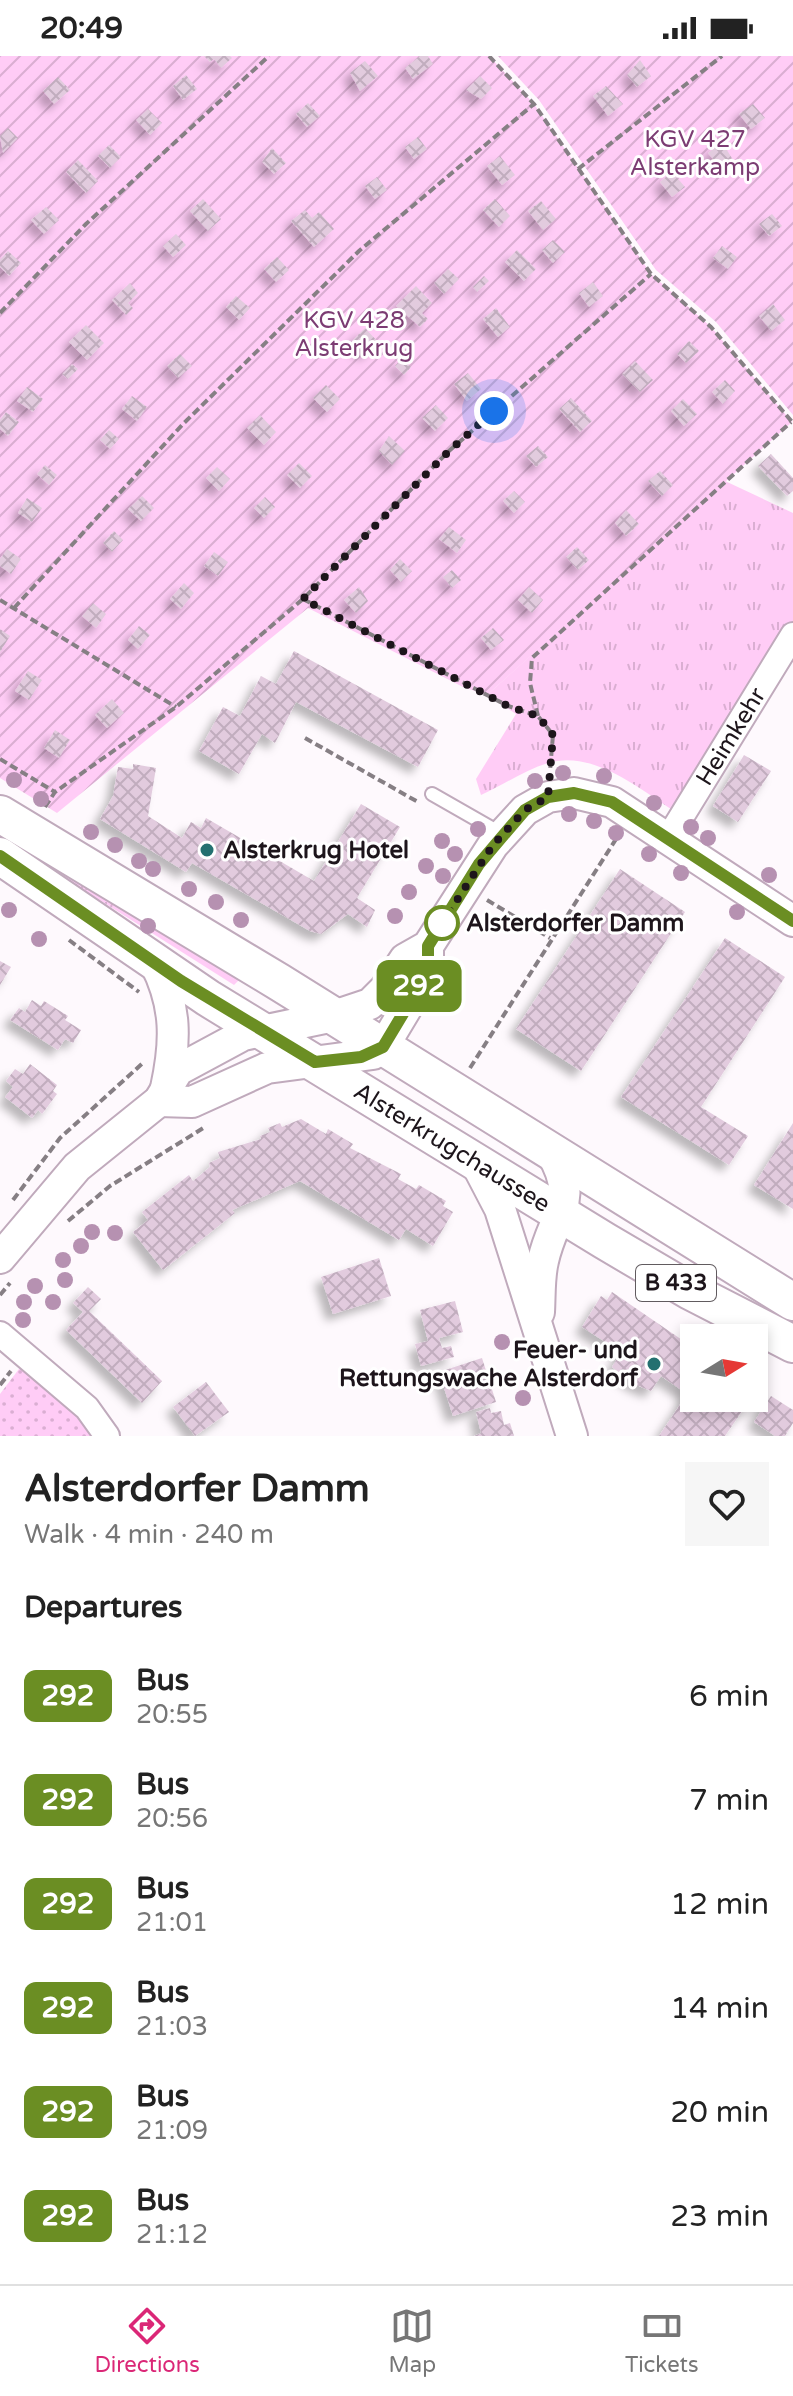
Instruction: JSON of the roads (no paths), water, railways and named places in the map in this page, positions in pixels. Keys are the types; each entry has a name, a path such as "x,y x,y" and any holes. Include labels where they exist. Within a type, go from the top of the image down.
{"main road":[{"name":"Alsterkrugchaussee","path":"0,814 334,1016 793,1302"},
{"name":"Alsterkrugchaussee","path":"0,856 155,963 476,1163 690,1291 793,1344"}],"street":[{"name":"Heimkehr","path":"669,837 793,635"},
{"path":"9,1265 77,1167 163,1095 178,1070 224,1042 261,1030 334,1016 370,1004 385,989 405,959 428,946 465,886 502,835 525,810 548,797 574,793 593,795 633,814 793,921"},
{"path":"163,1095 192,1102 267,1068 361,1057 383,1047 428,972 428,946"},
{"path":"155,963 171,998 174,1015 163,1095"},
{"path":"540,1334 543,1260 562,1215 565,1187 551,1152"},
{"path":"476,1163 500,1209 572,1436"},
{"path":"0,1334 87,1408 107,1436"}],"lane":[{"path":"429,800 502,835"}],"place":[{"name":"Alsterkrug Hotel","path":"207,850"},
{"name":"Alsterdorfer Damm","path":"442,923"},
{"name":"Feuer- und Rettungswache Alsterdorf","path":"654,1364"}],"park label":[{"name":"KGV 427 Alsterkamp","path":"695,153"},
{"name":"KGV 428 Alsterkrug","path":"354,334"}]}
